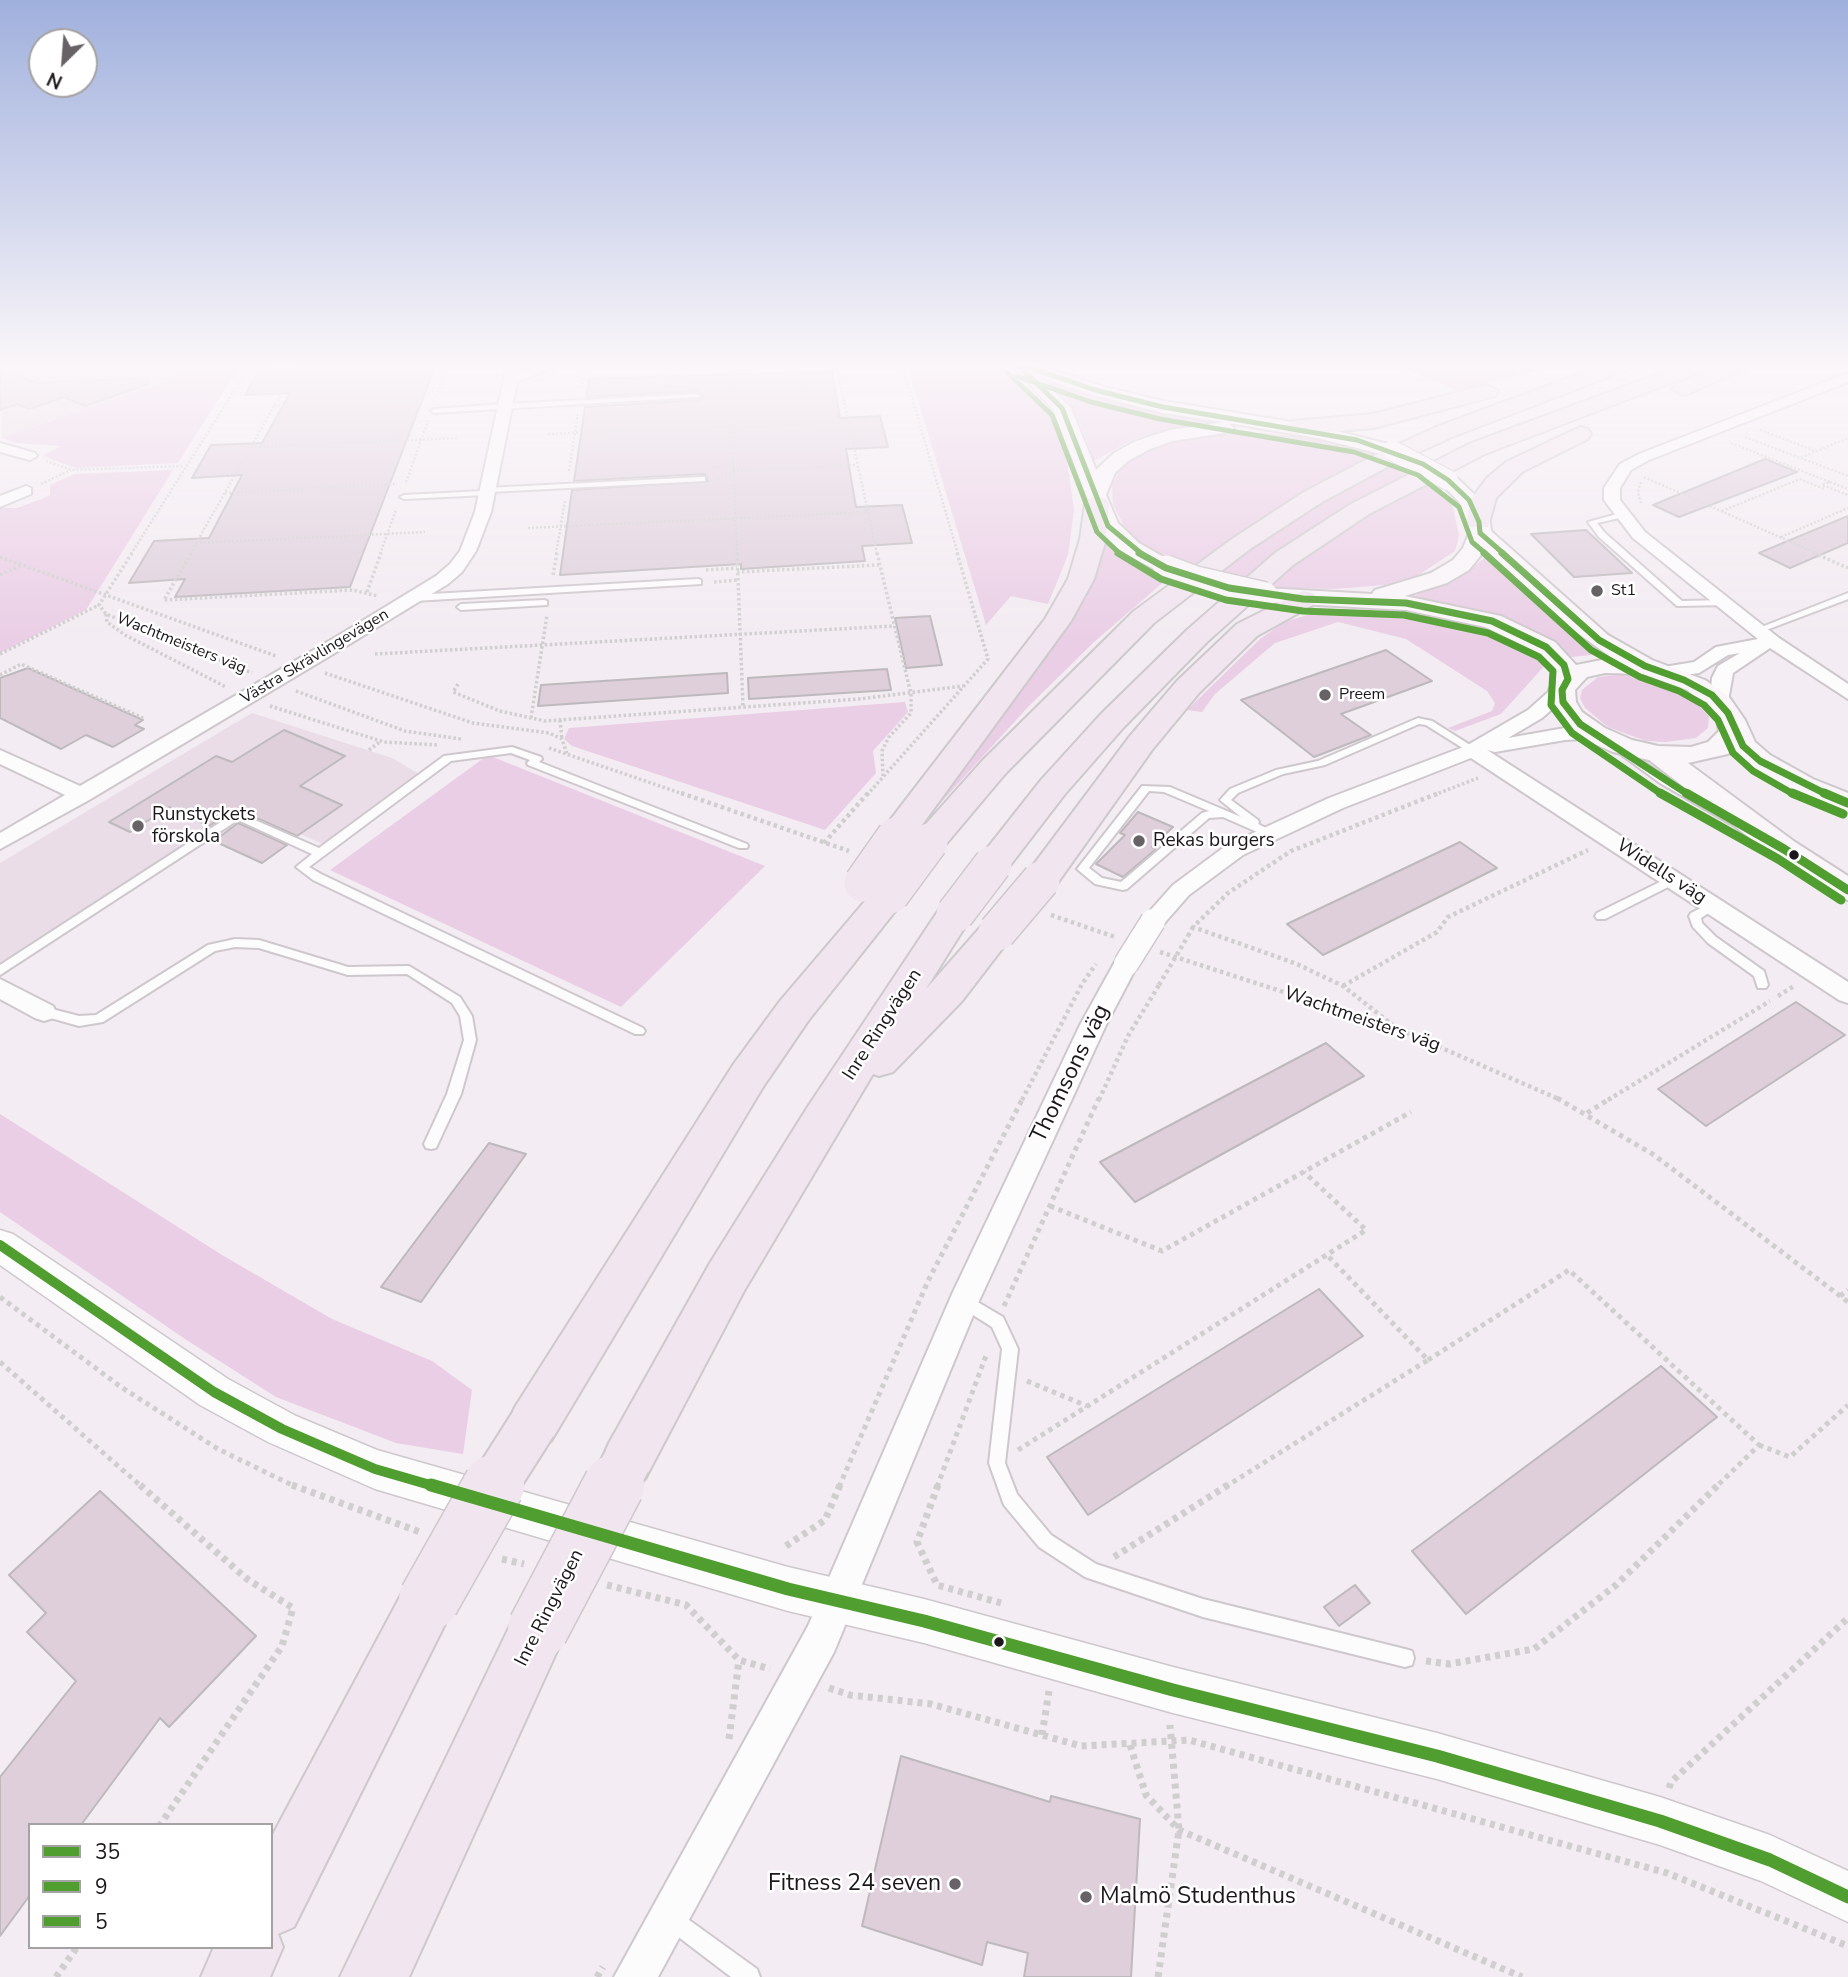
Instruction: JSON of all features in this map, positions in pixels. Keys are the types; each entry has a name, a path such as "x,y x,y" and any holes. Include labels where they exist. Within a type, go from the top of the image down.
{"highway":[{"path":"273,1900 429,1600 487,1496 748,1076 794,1011 868,876 994,767 1144,617 1241,544 1313,496 1392,456"},
{"name":"Inre Ringvägen","path":"374,1977 538,1629 727,1277 822,1120 955,914 1053,787 1112,721 1197,636 1284,559 1360,509 1463,456"},
{"path":"1479,528 1484,498 1495,483 1514,467 1537,456"},
{"path":"913,839 1057,621 1080,579 1093,539 1097,499"},
{"path":"822,1120 948,991 996,932 1043,897 1141,743 1188,687 1247,630 1303,599"},
{"path":"235,1977 249,1949"}],"main road":[{"path":"1081,456 1108,526 1131,548 1167,568 1207,582 1265,595 1406,603 1492,621 1546,647 1564,665 1563,702 1572,716 1601,737 1658,754 1692,755 1718,747 1732,732 1726,712"},
{"path":"1097,499 1106,471 1122,456"},
{"path":"1403,456 1448,480 1469,500 1479,528 1573,620 1599,640 1655,669 1696,685 1726,712 1743,746 1760,761 1803,785 1848,803"},
{"path":"1338,599 1388,594 1440,578 1461,565 1474,550 1479,528"},
{"path":"1565,685 1585,669 1605,666 1655,669"},
{"path":"1658,754 1784,849 1848,890"}],"street":[{"name":"Västra Skrävlingevägen","path":"0,842 408,601 449,574 468,551 487,491 494,456"},
{"path":"1646,456 1621,471 1612,488 1612,500 1621,515 1639,535 1773,642 1848,692"},
{"path":"0,502 26,491"},
{"path":"1655,669 1699,667 1722,651 1773,642"},
{"path":"1726,712 1721,678 1725,670 1773,642"},
{"name":"Thomsons väg","path":"635,1977 816,1648 964,1301 1093,1025 1153,921 1199,877 1235,850 1268,833 1473,750 1535,714 1565,685"},
{"name":"Thomsons väg","path":"1473,750 1557,735 1601,737"},
{"name":"Widells väg","path":"1473,750 1848,994"},
{"path":"0,756 82,795"},
{"path":"0,988 44,1012"},
{"path":"0,1245 214,1392 282,1429 375,1469 836,1602 924,1621 1174,1690 1437,1756 1660,1821 1770,1860 1848,1897"}],"lane":[{"path":"404,497 567,485 702,479"},
{"path":"1621,515 1592,522 1602,535 1679,604 1726,603"},
{"path":"408,601 698,582"},
{"path":"1758,629 1848,596"},
{"path":"461,607 544,603"},
{"path":"1268,833 1225,800 1234,791 1280,772 1321,763 1419,721 1429,723 1473,750"},
{"path":"1601,737 1674,788 1784,849"},
{"path":"639,1031 317,877 302,867 448,758 512,750 537,759 532,763 743,846"},
{"path":"1223,814 1206,815 1123,887 1100,881 1083,869 1146,788 1166,789 1268,833"},
{"path":"0,971 237,816 320,853"},
{"path":"1601,916 1672,880"},
{"path":"1713,906 1695,916 1697,924 1712,940 1760,974 1762,985"},
{"path":"44,1012 79,1021 99,1019 212,948 236,943 259,944 348,971 409,970 456,1000 466,1016 470,1040 454,1094 431,1144"},
{"path":"964,1301 998,1322 1010,1349 997,1463 1010,1499 1045,1541 1091,1571 1203,1608 1405,1658"},
{"path":"668,1917 749,1977"}],"path":[{"path":"31,456 72,470 184,466"},
{"name":"Wachtmeisters väg","path":"190,456 99,605 106,614 258,675"},
{"path":"246,456 164,600 352,590 408,601"},
{"path":"405,483 415,456"},
{"path":"531,718 571,456"},
{"path":"732,456 743,707"},
{"path":"855,456 911,694 911,713 889,737 882,751 883,777"},
{"path":"868,876 824,843 988,659 929,456"},
{"path":"1765,456 1848,489"},
{"path":"1795,456 1848,476"},
{"path":"1800,458 1805,456"},
{"path":"733,471 857,465"},
{"path":"26,491 72,470"},
{"path":"1641,505 1638,492 1645,477 1655,470"},
{"path":"1621,471 1645,477 1848,568"},
{"path":"1722,512 1800,479 1848,497"},
{"path":"1830,482 1822,485 1848,497"},
{"path":"225,492 418,483"},
{"path":"1780,538 1848,508"},
{"path":"367,592 397,509"},
{"path":"528,528 868,512"},
{"path":"196,543 425,532"},
{"path":"0,557 104,597 287,660"},
{"path":"737,572 879,565"},
{"path":"0,575 21,566"},
{"path":"698,582 738,580"},
{"path":"0,654 99,605"},
{"path":"106,614 107,622 125,635 234,691"},
{"path":"375,654 893,626"},
{"path":"0,675 21,664 143,718"},
{"path":"316,670 472,723 530,728 562,739"},
{"path":"458,684 453,692 500,711 531,718 560,720 911,694 964,686"},
{"path":"261,703 382,741 432,746 468,741"},
{"path":"560,720 567,754"},
{"path":"369,751 382,741"},
{"path":"1001,1603 937,1586 917,1542 998,1322 1128,1036 1188,936 1228,893 1291,851 1470,779 1515,777"},
{"path":"1343,986 1437,932 1448,917 1611,840"},
{"name":"Wachtmeisters väg","path":"1043,897 1134,951 1398,1029 1500,1071 1587,1113 1654,1155 1848,1302"},
{"path":"1194,927 1297,964 1343,986 1398,1029"},
{"path":"786,1546 825,1520 928,1281 1082,984 1096,964"},
{"path":"1587,1113 1816,973"},
{"path":"1050,1206 1163,1251 1410,1112"},
{"path":"997,1463 1366,1230 1304,1172"},
{"path":"1327,1255 1428,1360"},
{"path":"1091,1571 1569,1270 1759,1445 1790,1457 1848,1405"},
{"path":"1840,1296 1848,1290"},
{"path":"0,1362 247,1579 293,1608 282,1646 161,1823"},
{"path":"1007,1372 1087,1406"},
{"path":"1405,1658 1449,1664 1534,1648 1616,1585 1759,1445"},
{"path":"1660,1821 1671,1782 1848,1618"},
{"path":"1042,1735 1051,1680"},
{"path":"827,1688 850,1695 931,1704 1081,1746 1189,1740 1667,1873 1848,1946"},
{"path":"1158,1977 1179,1830 1169,1742 1174,1690"},
{"path":"1130,1745 1146,1796 1179,1830 1522,1977"},
{"path":"56,1977 76,1949"}],"shaded area":[{"path":"44,456 182,456 178,463 75,468"},
{"path":"935,456 1067,456 1074,510 1068,555 1048,604 1011,596 986,625"},
{"path":"1135,456 1385,456 1420,474 1452,504 1459,535 1455,551 1417,576 1384,585 1334,589 1284,588 1224,580 1163,558 1128,533 1113,505 1112,485 1121,468"},
{"path":"173,470 86,610 0,653 0,508 17,508 44,498 50,495 50,485 74,474"},
{"path":"1104,537 1129,560 1166,580 1094,642 1027,708 874,876"},
{"path":"1486,556 1538,604 1608,653 1572,657 1542,638 1483,614 1412,597 1466,574"},
{"path":"1344,609 1412,613 1473,627 1506,639 1546,664 1501,714 1455,731 1448,728 1492,711 1495,703 1487,691 1406,639 1338,622 1275,643 1215,694 1202,712 1187,710 1260,639 1284,622 1314,613"},
{"path":"1626,674 1648,677 1685,692 1709,716 1708,728 1696,738 1665,742 1646,741 1608,727 1585,708 1580,698 1582,690 1598,677"},
{"path":"905,702 908,712 873,751 876,773 825,830 572,746 564,739 569,728"},
{"name":"Runstyckets förskola","path":"252,713 392,758 419,774 323,844 241,808 0,962 0,863"},
{"path":"488,755 765,866 621,1007 330,870"},
{"path":"0,1114 222,1255 332,1319 432,1361 472,1390 463,1454 396,1443 276,1397 185,1339 0,1212"}],"building":[{"path":"205,456 400,456 350,587 175,597 185,579 129,583 154,541 209,538 242,475 192,478"},
{"path":"578,456 847,456 856,507 902,505 912,543 862,546 865,561 741,569 741,564 560,575 572,490 708,481 705,474 574,481"},
{"path":"1765,459 1797,472 1679,517 1653,505"},
{"path":"1848,516 1848,543 1790,568 1759,553"},
{"path":"1586,530 1632,573 1574,577 1531,534"},
{"path":"930,616 942,665 906,668 895,618"},
{"name":"Preem","path":"1386,650 1432,681 1341,714 1371,735 1314,757 1241,700"},
{"path":"28,668 143,720 135,725 144,729 113,747 86,735 61,749 0,718 0,678"},
{"path":"887,669 891,690 749,699 748,678"},
{"path":"727,673 728,693 538,706 541,685"},
{"path":"284,730 345,756 300,786 342,805 297,836 241,811 232,812 209,826 169,807 130,832 109,822 216,756 232,762"},
{"name":"Rekas burgers","path":"1138,812 1173,827 1152,847 1156,849 1123,877 1096,864 1125,835 1120,833"},
{"path":"238,823 287,845 262,863 214,841"},
{"path":"1460,842 1497,868 1323,955 1287,924"},
{"path":"1796,1002 1845,1035 1706,1126 1658,1089"},
{"path":"1326,1043 1364,1076 1135,1202 1100,1162"},
{"path":"489,1143 526,1154 421,1302 381,1287"},
{"path":"1319,1289 1363,1336 1088,1515 1047,1457"},
{"path":"1661,1366 1717,1417 1466,1614 1412,1551"},
{"path":"100,1491 256,1636 169,1727 160,1718 82,1823 28,1823 28,1898 0,1936 0,1777 76,1681 27,1632 46,1613 9,1575"},
{"path":"1355,1585 1370,1603 1339,1626 1324,1607"},
{"path":"901,1756 1050,1802 1051,1796 1140,1819 1131,1977 1024,1977 1028,1953 987,1942 982,1965 862,1926"}],"transit line":[{"name":"5","path":"1068,456 1097,532 1125,559 1161,579 1226,600 1303,611 1404,615 1488,633 1519,647 1539,657 1553,671 1551,705 1572,733 1658,792 1778,859 1841,900"},
{"name":"9","path":"1081,456 1108,526 1131,548 1166,568 1229,588 1303,599 1406,603 1492,621 1546,647 1564,665 1568,679 1562,690 1563,702 1580,724 1664,781 1784,849 1848,890"},
{"name":"5","path":"1366,456 1418,475 1440,490 1459,507 1472,542 1591,650 1640,677 1679,691 1704,705 1718,720 1733,753 1753,771 1797,796 1843,814"},
{"name":"9","path":"1402,456 1423,464 1448,480 1469,500 1479,522 1480,533 1599,640 1645,666 1684,680 1712,695 1728,713 1743,746 1760,761 1803,785 1848,803"},
{"name":"35","path":"0,1245 214,1392 282,1429 375,1469 788,1589 924,1621 1173,1690 1437,1756 1660,1821 1770,1860 1848,1897"}],"place":[{"name":"St1","path":"1597,591"},
{"name":"Preem","path":"1325,695"},
{"name":"Runstyckets förskola","path":"138,826"},
{"name":"Rekas burgers","path":"1139,841"},
{"name":"Fitness 24 seven","path":"955,1884"},
{"name":"Malmö Studenthus","path":"1086,1897"}]}
